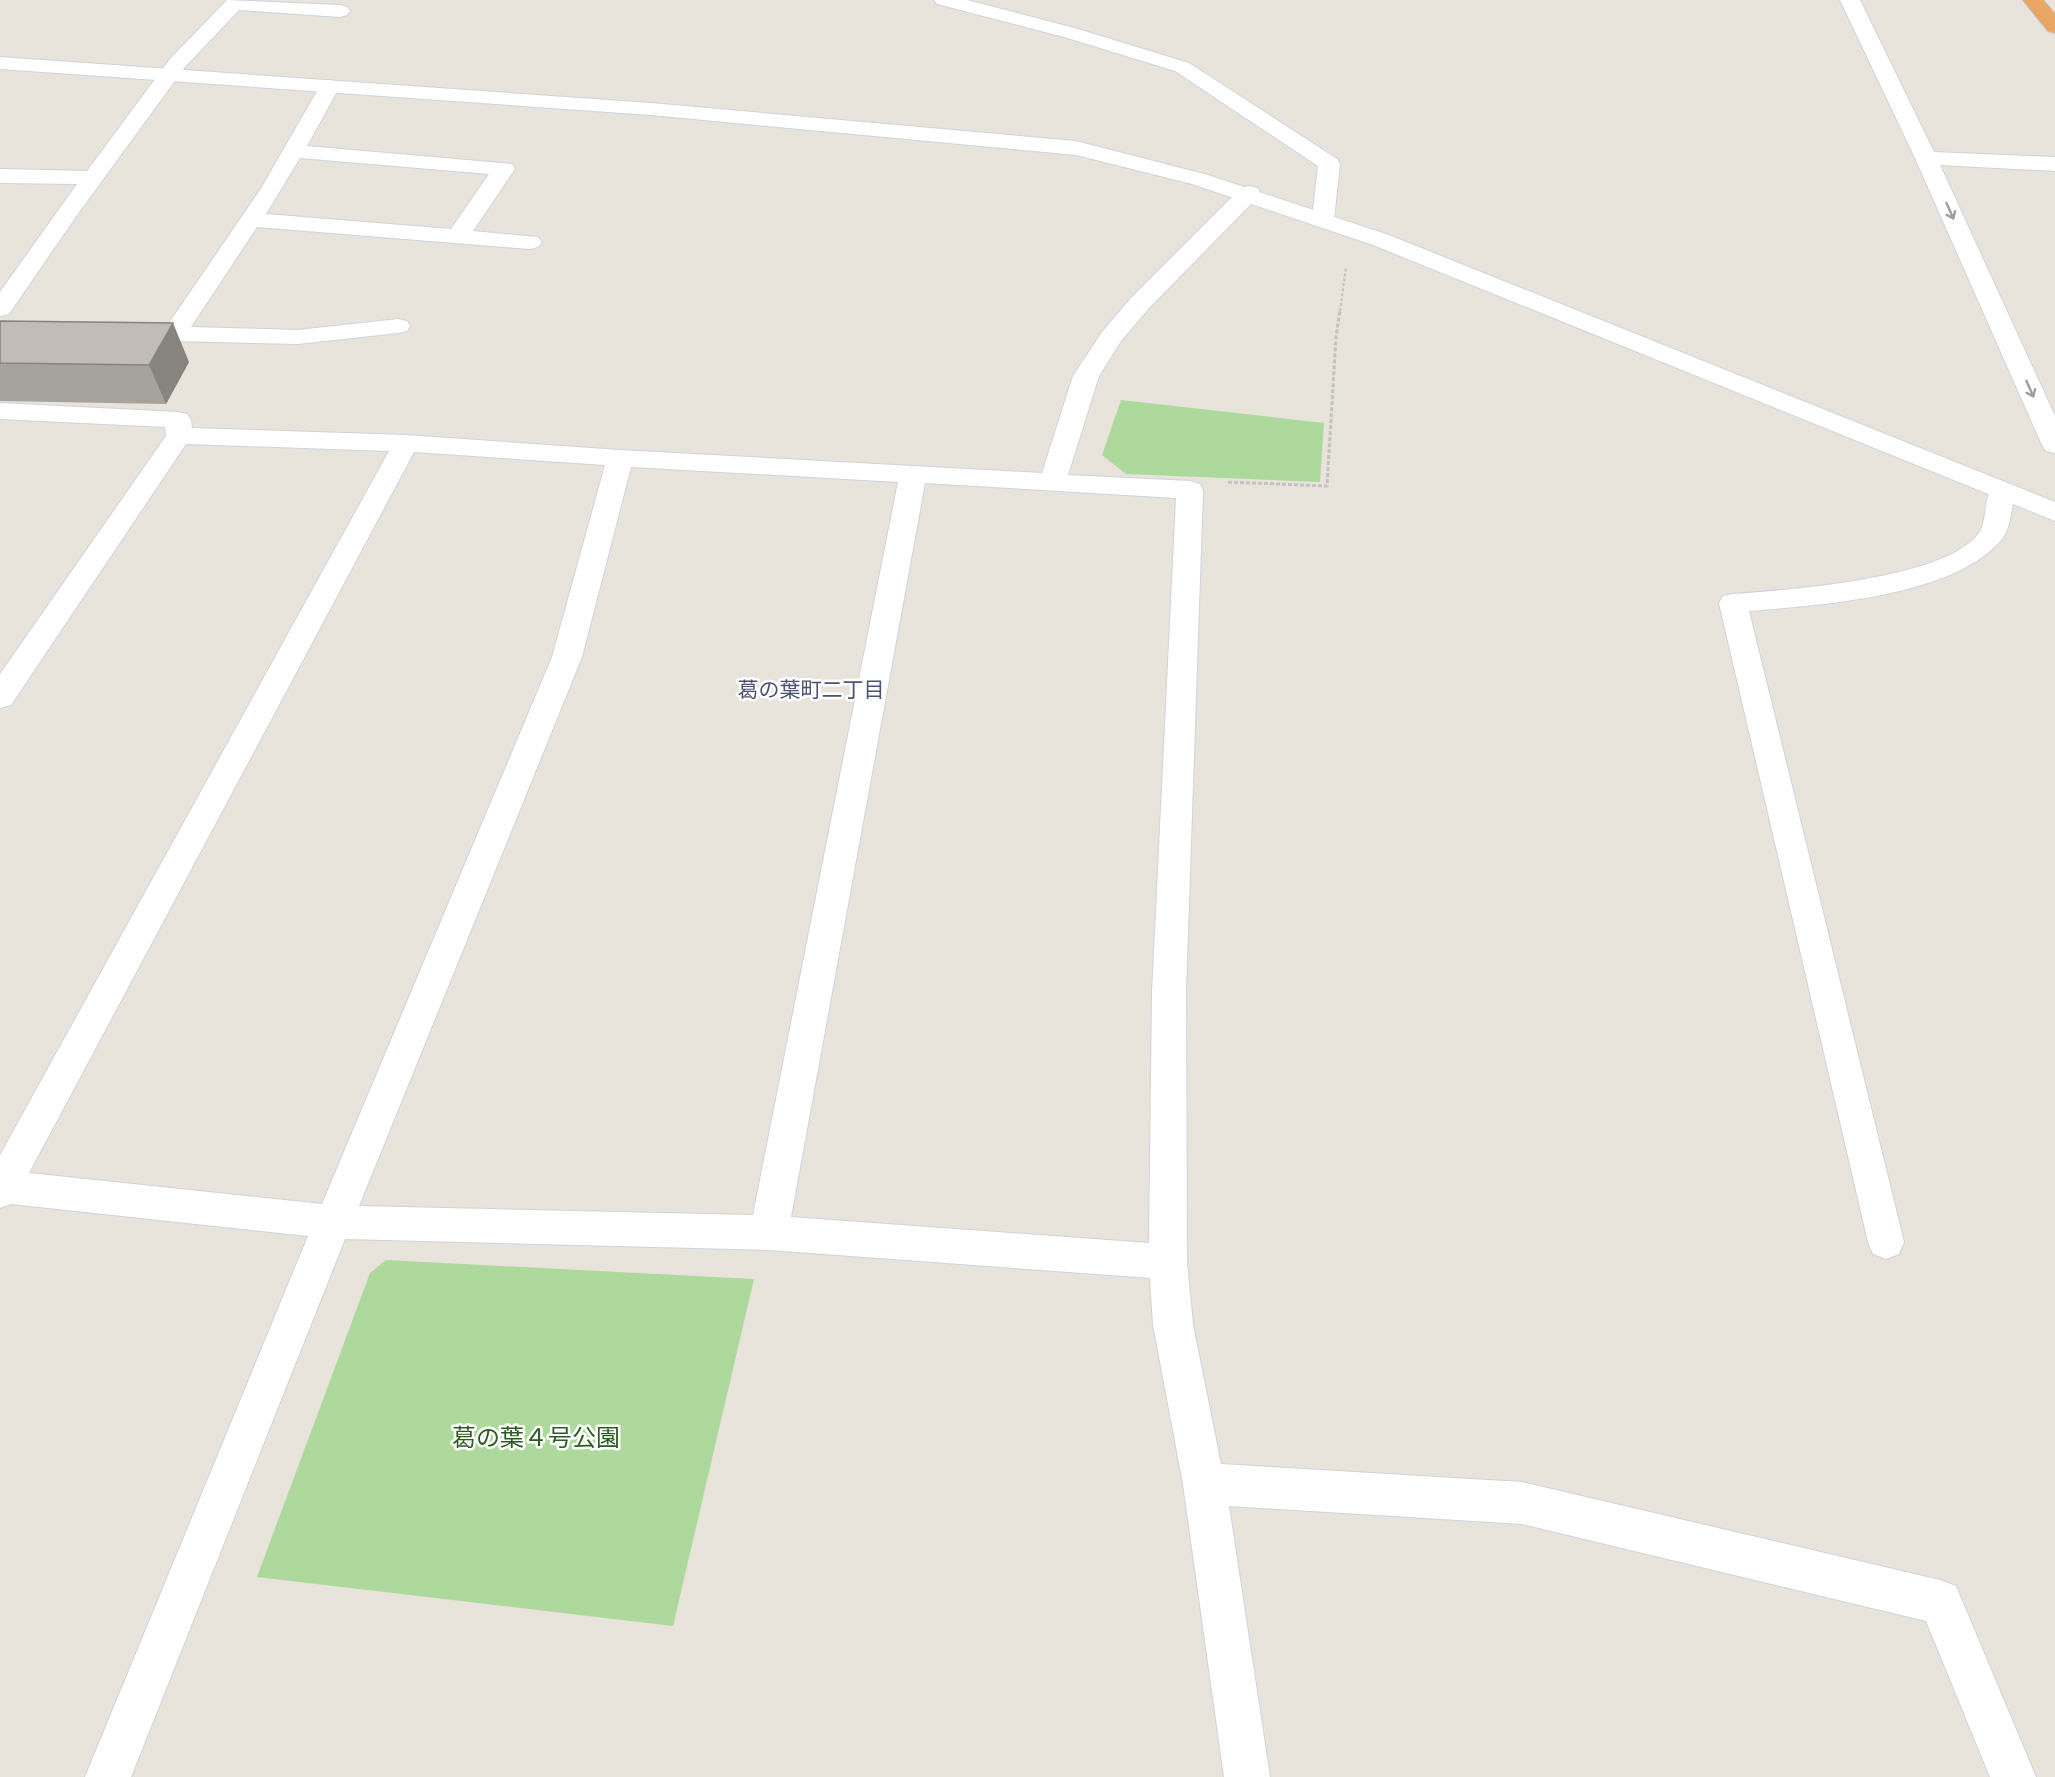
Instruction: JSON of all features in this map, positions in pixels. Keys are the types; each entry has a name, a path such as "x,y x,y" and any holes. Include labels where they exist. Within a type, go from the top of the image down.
{"highway":[{"path":"2033,0 2055,27"}],"street":[{"path":"944,0 1071,33 1182,67 1329,164 1323,219"},
{"path":"1850,0 1926,158 2055,445"},
{"path":"4,323 93,178 157,93 168,74 236,2 345,5"},
{"path":"325,27 345,5"},
{"path":"0,63 663,110 1076,148 1135,160 1249,193 1411,250 2055,512"},
{"path":"174,334 251,220 330,87"},
{"path":"293,151 504,169 458,236"},
{"path":"1926,158 2055,164"},
{"path":"0,176 93,178"},
{"path":"1052,482 1086,376 1111,337 1140,303 1249,193"},
{"path":"251,220 530,242"},
{"path":"116,333 298,337 398,326"},
{"path":"0,411 178,420 178,436 0,697"},
{"path":"178,436 406,443 620,458 1190,490 1169,992 1168,1262 1173,1325 1204,1484 1246,1777"},
{"path":"406,443 1,1188 333,1222 769,1233 1168,1262"},
{"path":"108,1777 333,1222 567,657 620,458"},
{"path":"769,1233 913,474"},
{"path":"1204,1484 1521,1503 1940,1602 2013,1777"}],"lane":[{"path":"1886,1242 1733,603 1842,591 1928,575 1971,554 1993,533 2002,491"}],"path":[{"path":"1190,490 1213,481 1327,486 1342,279 1355,230"}],"green space":[{"path":"1121,400 1324,423 1320,482 1126,474 1102,455"},
{"name":"葛の葉４号公園","path":"386,1260 754,1279 673,1626 257,1577 370,1273"}],"building":[{"path":"0,321 173,323 149,365 0,363"}],"district":[{"name":"葛の葉町二丁目","path":"811,690"}]}
